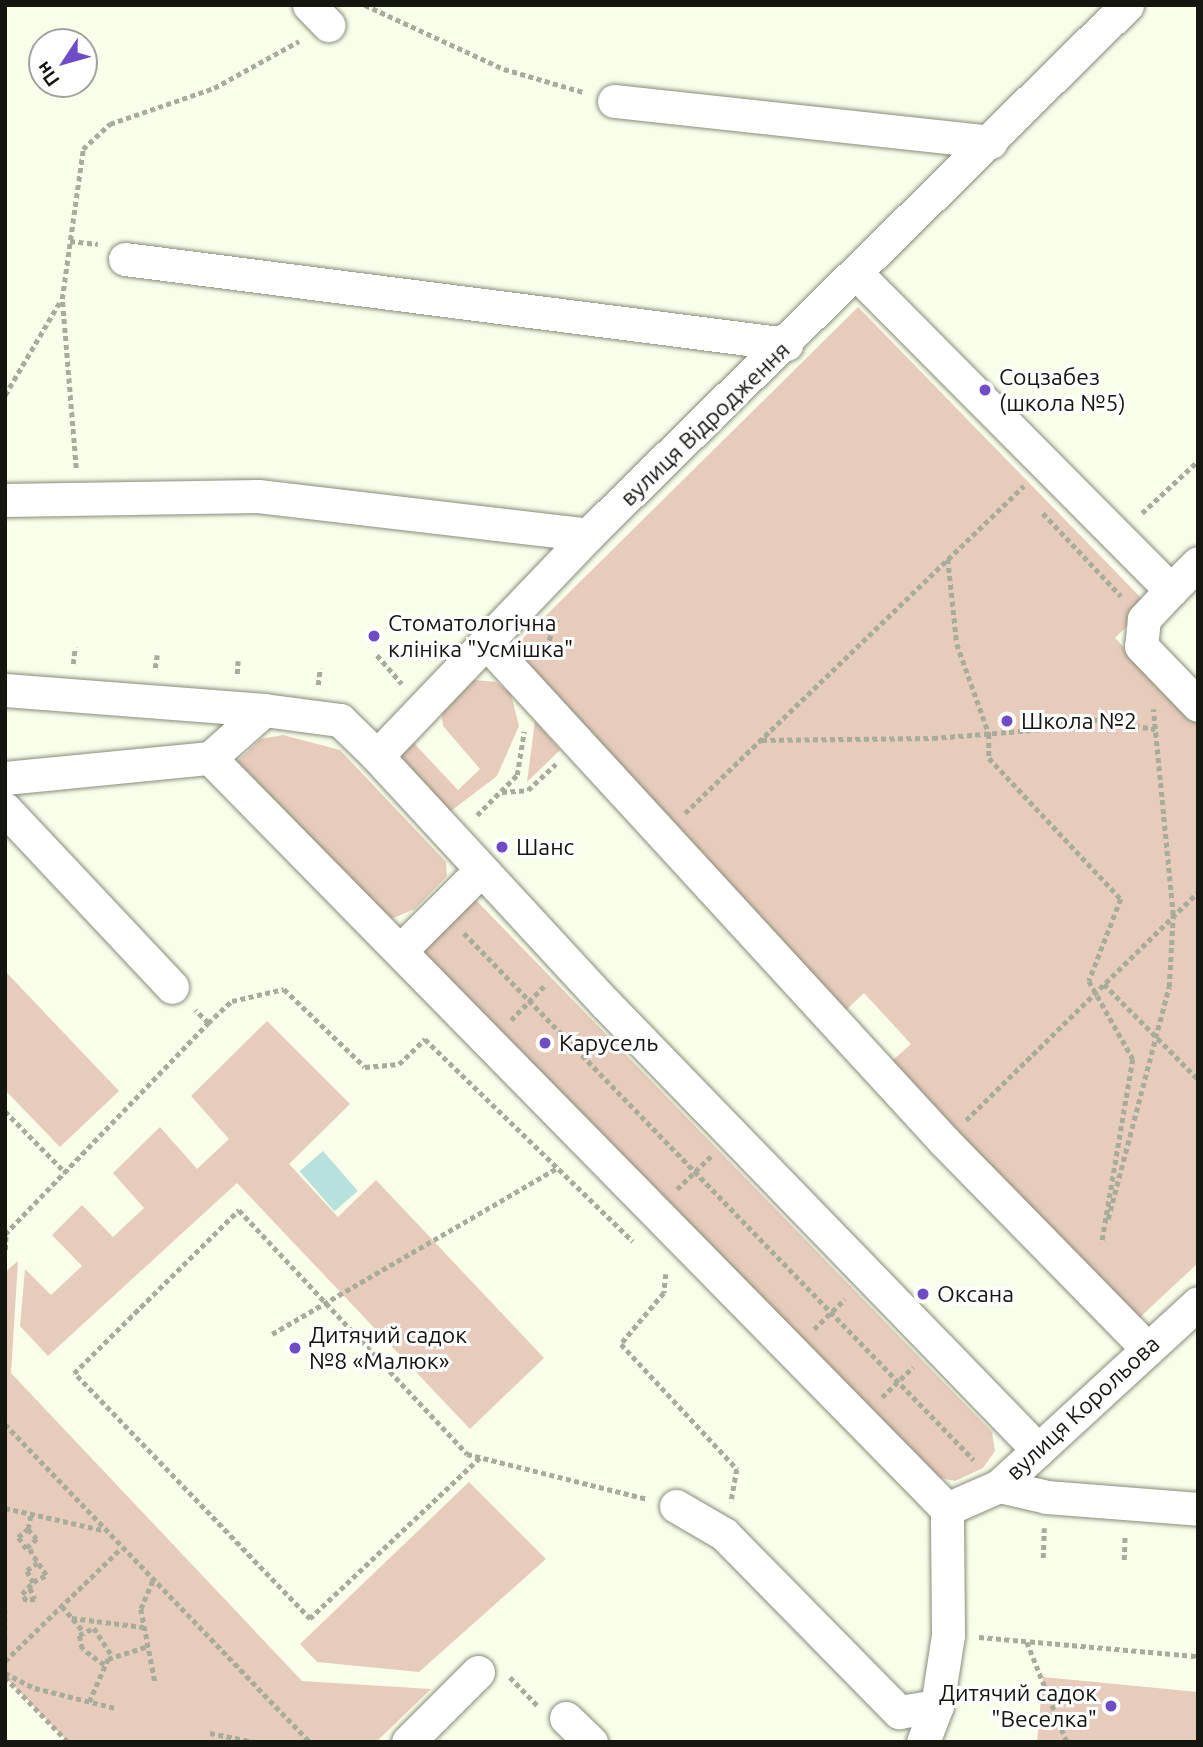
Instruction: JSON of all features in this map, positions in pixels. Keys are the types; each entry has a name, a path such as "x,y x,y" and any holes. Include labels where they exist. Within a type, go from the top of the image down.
{"street":[{"name":"вулиця Відродження","path":"377,756 588,536 859,276 1127,5"},
{"path":"614,101 991,142"},
{"path":"125,259 787,344"},
{"path":"859,276 1171,590"},
{"path":"5,500 79,501 258,496 588,536"},
{"path":"1198,563 1144,619 1141,646 1198,705"},
{"path":"486,642 944,1141 1086,1292 1147,1348"},
{"path":"5,690 264,710 341,720 567,963 1038,1450"},
{"path":"5,778 210,758 264,710"},
{"path":"210,758 402,948 947,1509 948,1635 937,1706 923,1742"},
{"path":"5,810 172,987"},
{"path":"402,948 480,870"},
{"name":"вулиця Корольова","path":"947,1509 999,1486 1198,1303"},
{"path":"999,1486 1047,1497 1198,1508"},
{"path":"676,1506 724,1534 899,1712 937,1706"},
{"path":"408,1742 478,1672"},
{"path":"566,1718 591,1742"}],"path":[{"path":"79,501 62,299 83,149 110,124 214,88 318,15 365,5 504,69 614,101"},
{"path":"5,395 62,299"},
{"path":"1116,537 1198,461"},
{"path":"662,835 1047,465"},
{"path":"1021,489 1030,499"},
{"path":"1040,509 1144,619"},
{"path":"948,559 957,643 989,734 989,758 1121,899 1089,981 1093,996 1133,1059 1102,1243"},
{"path":"377,655 389,670"},
{"path":"452,840 517,775 530,692"},
{"path":"1086,1292 1102,1243 1169,987 1173,915 1151,695"},
{"path":"761,740 989,734 1084,718 1155,729"},
{"path":"501,792 528,790 578,744"},
{"path":"944,1141 1198,892"},
{"path":"441,909 999,1486"},
{"path":"491,1040 567,963"},
{"path":"1104,984 1198,1079"},
{"path":"172,987 208,1023"},
{"path":"5,1250 6,1233 208,1023 232,1001 284,989 365,1067 400,1064 425,1039 640,1248"},
{"path":"5,1111 65,1172"},
{"path":"656,1209 734,1134"},
{"path":"272,1334 324,1301 557,1167 612,1165"},
{"path":"480,1458 310,1619 74,1373 239,1210 467,1454 676,1506"},
{"path":"658,1266 667,1275 664,1293 621,1345 737,1469 724,1534"},
{"path":"792,1349 869,1274"},
{"path":"5,1424 121,1548 310,1742"},
{"path":"5,1508 105,1531"},
{"path":"30,1588 33,1582 46,1575 30,1549 18,1541 28,1529 31,1514"},
{"path":"28,1529 37,1539 30,1549"},
{"path":"5,1661 121,1548"},
{"path":"33,1582 27,1571 38,1563"},
{"path":"153,1581 141,1609 146,1647 155,1682"},
{"path":"62,1606 83,1631 82,1650 104,1665"},
{"path":"5,1609 5,1640"},
{"path":"72,1618 143,1627"},
{"path":"83,1631 98,1631 112,1656"},
{"path":"948,1635 1198,1656"},
{"path":"1027,1642 1066,1742"},
{"path":"89,1702 104,1665 112,1656 146,1647"},
{"path":"478,1672 510,1677 551,1720 566,1718"},
{"path":"5,1675 115,1708"},
{"path":"5,1675 68,1742"},
{"path":"210,1733 254,1742"}],"shaded area":[{"path":"858,307 1148,605 1115,638 1198,724 1198,1263 1136,1321 892,1061 911,1044 864,993 846,1010 510,651"},
{"path":"464,679 496,682 511,694 519,726 497,776 447,814 407,772 396,751 410,739 458,790 480,769 443,726 441,709"},
{"path":"535,721 560,750 527,782"},
{"path":"283,735 340,750 446,862 447,876 415,909 391,919 232,766 261,739"},
{"path":"470,894 992,1432 995,1451 983,1468 955,1481 930,1476 413,950"},
{"path":"5,971 119,1091 60,1147 5,1090"},
{"path":"267,1021 350,1104 289,1164 338,1217 376,1180 544,1358 470,1429 237,1183 48,1356 20,1326 25,1269 51,1295 82,1266 52,1235 82,1205 113,1237 144,1208 113,1173 160,1127 197,1169 229,1139 191,1096"},
{"path":"18,1261 11,1373 302,1681 431,1689 376,1742 68,1742 5,1677 5,1272"},
{"path":"469,1482 546,1559 419,1672 317,1662 300,1644"},
{"name":"Дитячий садок \"Веселка\"","path":"1043,1677 1198,1692 1198,1742 1037,1742"}],"water":[{"path":"323,1151 358,1191 334,1211 300,1171"}],"place":[{"name":"Соцзабез (школа №5)","path":"985,390"},
{"name":"Стоматологічна клініка \"Усмішка\"","path":"374,636"},
{"name":"Школа №2","path":"1007,721"},
{"name":"Шанс","path":"502,847"},
{"name":"Карусель","path":"545,1043"},
{"name":"Оксана","path":"923,1294"},
{"name":"Дитячий садок №8 «Малюк»","path":"295,1348"},
{"name":"Дитячий садок \"Веселка\"","path":"1111,1706"}]}
